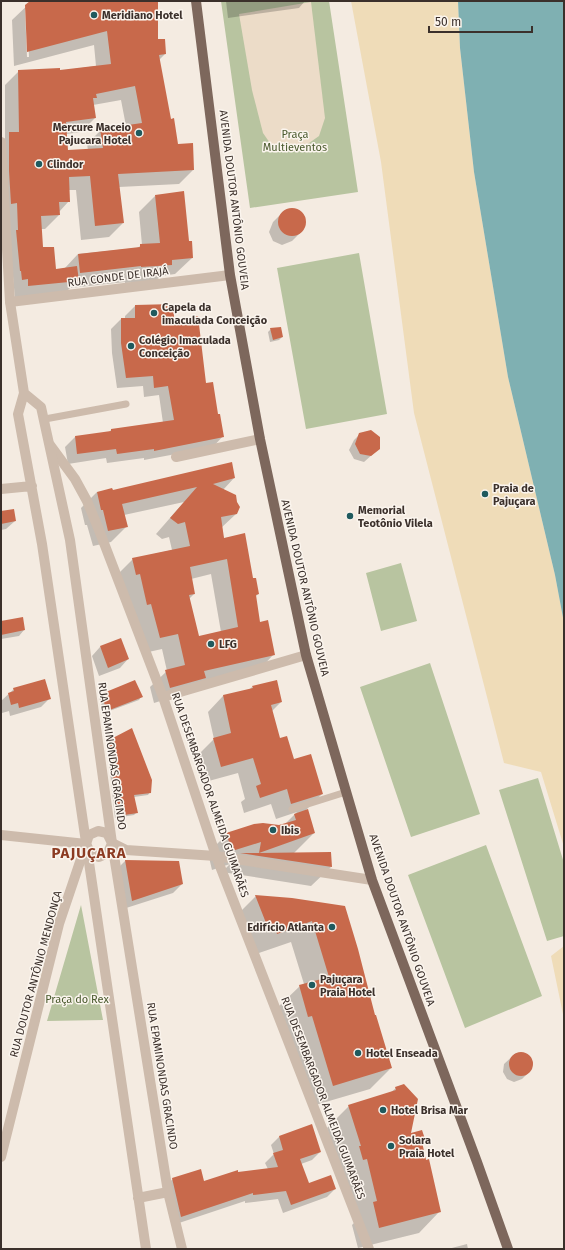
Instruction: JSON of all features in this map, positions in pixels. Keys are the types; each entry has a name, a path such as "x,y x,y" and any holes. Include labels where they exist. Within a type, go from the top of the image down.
{"main road":[{"name":"AVENIDA DOUTOR ANTÔNIO GOUVEIA","path":"196,1 230,275 260,439 306,655 372,880 508,1249"}],"street":[{"path":"1,142 10,302 24,393 18,414 42,544 146,1249"},
{"name":"RUA CONDE DE IRAJÁ","path":"10,302 230,275"},
{"name":"RUA EPAMINONDAS GRACINDO","path":"24,393 41,407 45,419 70,540 112,843 168,1192 182,1249"},
{"path":"176,457 260,439"},
{"name":"RUA DESEMBARGADOR ALMEIDA GUIMARÃES","path":"50,445 74,479 87,502 133,615 163,697 216,856 369,1249"},
{"path":"1,489 32,486"},
{"path":"163,697 306,655"},
{"path":"112,843 108,853 99,857 91,854 86,844 89,835 98,831 107,833 112,843 126,850 216,856 372,880"},
{"path":"1,834 86,844"},
{"name":"RUA DOUTOR ANTÔNIO MENDONÇA","path":"1,1157 59,924 86,844"},
{"path":"138,1198 168,1192"}],"lane":[{"path":"45,419 126,404"},
{"path":"292,809 346,792"}],"green space":[{"name":"Praça Multieventos","path":"221,1 329,1 358,192 250,208"},
{"path":"359,253 387,414 306,429 277,268"},
{"path":"401,563 417,621 381,631 366,573"},
{"path":"430,663 480,814 411,837 360,687"},
{"path":"538,778 564,863 564,936 547,941 499,790"},
{"path":"486,845 542,996 465,1028 408,875"},
{"name":"Praça do Rex","path":"81,905 103,1020 47,1021"}],"sand":[{"name":"Praia de Pajuçara","path":"351,1 458,1 460,48 474,172 508,377 555,575 564,623 564,847 541,772 504,763 414,413 381,162"},
{"path":"564,946 564,1019 551,956"}],"shaded area":[{"path":"311,2 325,118 319,136 302,148 287,151 272,146 263,133 252,90 239,14"}],"water":[{"path":"458,1 564,1 564,623 555,575 508,377 474,172 460,48"}],"building":[{"path":"30,1 158,1 158,39 165,39 166,54 159,55 171,119 174,118 178,144 193,143 194,170 118,174 124,223 95,226 90,176 69,177 70,202 59,202 60,215 41,216 43,247 54,247 56,269 77,266 79,281 28,286 28,279 22,280 16,230 18,230 17,203 11,204 9,132 19,132 18,70 60,68 60,70 111,64 107,31 27,52 25,5","holes":["135,86 142,123 100,129 103,148 68,150 66,122 96,118 93,98 97,98 96,94"]},
{"path":"184,191 189,241 192,241 193,258 172,260 172,265 141,266 80,273 78,254 140,247 140,244 160,243 155,195"},
{"path":"292,208 302,212 306,222 302,232 292,236 282,232 278,222 282,212"},
{"path":"174,304 174,319 198,316 206,383 213,382 218,414 220,414 224,437 154,451 154,449 117,454 116,449 77,454 75,436 174,420 168,386 154,388 153,376 126,378 121,343 121,318 135,318 135,305"},
{"path":"281,327 283,337 273,340 270,328"},
{"path":"371,430 380,437 380,449 371,456 360,454 355,444 359,433"},
{"path":"232,462 235,478 213,484 236,495 237,502 240,507 237,514 221,517 224,538 245,533 253,578 256,578 259,594 256,595 260,622 268,620 275,655 204,671 206,678 170,688 165,670 185,665 178,634 160,638 151,604 147,605 140,574 136,575 132,558 190,546 185,522 178,524 170,518 197,487 122,504 128,527 108,531 97,492 112,488 113,490","holes":["227,559 238,627 199,636 189,595 195,594 190,567"]},
{"path":"14,509 16,521 1,524 1,511"},
{"path":"23,617 25,630 1,635 1,621"},
{"path":"121,638 129,659 108,668 100,646"},
{"path":"45,679 51,699 19,708 18,703 11,705 8,693 14,691 13,688"},
{"path":"135,680 143,697 107,711 101,694"},
{"path":"277,680 282,702 271,705 280,738 287,736 294,759 311,754 323,794 291,804 287,789 260,798 256,786 261,784 253,758 221,767 213,738 231,733 223,695 253,688 252,686"},
{"path":"132,728 152,780 151,793 134,795 138,813 117,816 109,740"},
{"path":"308,809 315,833 259,853 261,842 232,851 226,833 254,824 263,823 279,825 296,820 294,814"},
{"path":"331,852 332,867 240,853"},
{"path":"125,860 179,861 183,884 132,901"},
{"path":"255,895 292,898 345,906 375,1015 392,1068 333,1086 312,1016 308,1017 299,985 329,977 312,921 277,934 274,925 268,928"},
{"path":"521,1052 530,1055 533,1064 530,1073 521,1076 512,1073 509,1064 512,1055"},
{"path":"404,1084 418,1099 411,1133 422,1130 425,1139 422,1142 426,1160 429,1159 441,1212 379,1228 373,1202 377,1201 367,1159 363,1160 359,1146 361,1146 348,1105 396,1090 395,1087"},
{"path":"312,1124 321,1152 300,1159 309,1183 331,1175 336,1189 291,1205 286,1191 253,1195 253,1193 181,1217 172,1178 201,1169 204,1181 238,1170 238,1172 278,1167 273,1153 283,1150 279,1136"}],"place":[{"name":"Meridiano Hotel","path":"94,15"},
{"name":"Mercure Maceio Pajucara Hotel","path":"139,133"},
{"name":"Clindor","path":"39,164"},
{"name":"Capela da imaculada Conceição","path":"154,313"},
{"name":"Colégio Imaculada Conceição","path":"131,346"},
{"name":"Praia de Pajuçara","path":"485,494"},
{"name":"Memorial Teotônio Vilela","path":"350,516"},
{"name":"LFG","path":"211,644"},
{"name":"Ibis","path":"273,830"},
{"name":"Edifício Atlanta","path":"332,927"},
{"name":"Pajuçara Praia Hotel","path":"312,985"},
{"name":"Hotel Enseada","path":"358,1053"},
{"name":"Hotel Brisa Mar","path":"383,1110"},
{"name":"Solara Praia Hotel","path":"391,1146"}],"district":[{"name":"PAJUÇARA","path":"89,853"}]}
